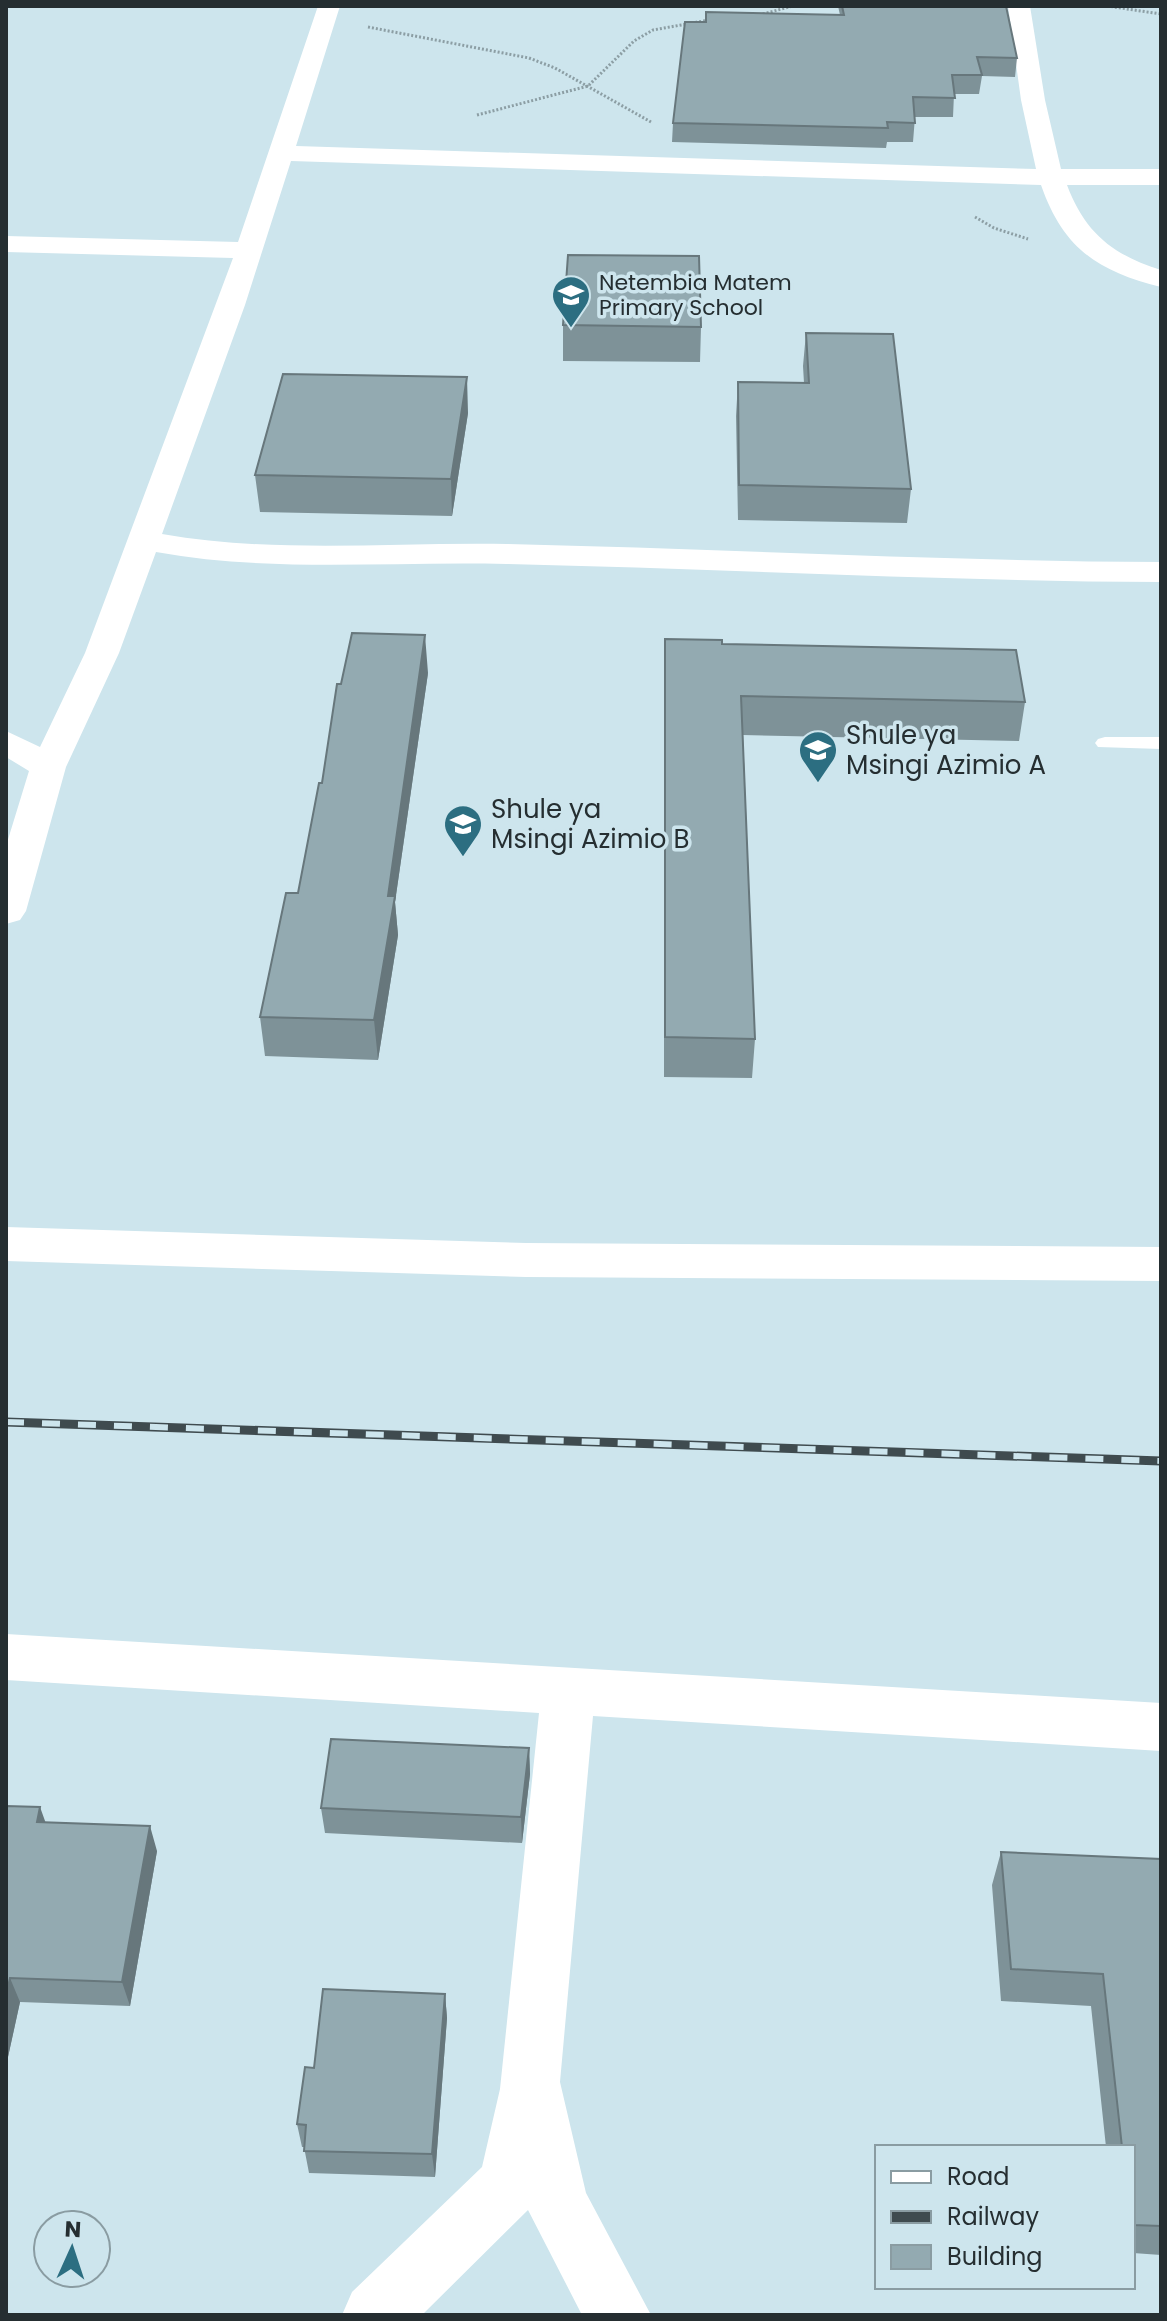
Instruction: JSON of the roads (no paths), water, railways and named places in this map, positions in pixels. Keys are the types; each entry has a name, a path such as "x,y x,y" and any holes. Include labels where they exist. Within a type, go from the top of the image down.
{"street":[{"path":"1019,6 1041,137 1057,199 1092,249 1161,279"},
{"path":"6,911 48,767 102,653 249,250 328,9"},
{"path":"280,153 714,164 1052,178 1161,177"},
{"path":"6,244 249,250"},
{"path":"143,540 190,550 236,552 495,554 959,572 1161,572"},
{"path":"6,742 48,767"},
{"path":"6,1244 526,1260 1161,1264"},
{"path":"6,1657 1161,1727"},
{"path":"375,2315 510,2184 529,2082 568,1691"},
{"path":"529,2082 557,2203 618,2315"}],"lane":[{"path":"1105,743 1161,743"}],"railway":[{"path":"6,1422 1161,1461"}],"place":[{"name":"Netembia Matem Primary School","path":"571,329"},
{"name":"Shule ya Msingi Azimio A","path":"818,784"},
{"name":"Shule ya Msingi Azimio B","path":"463,858"}]}
